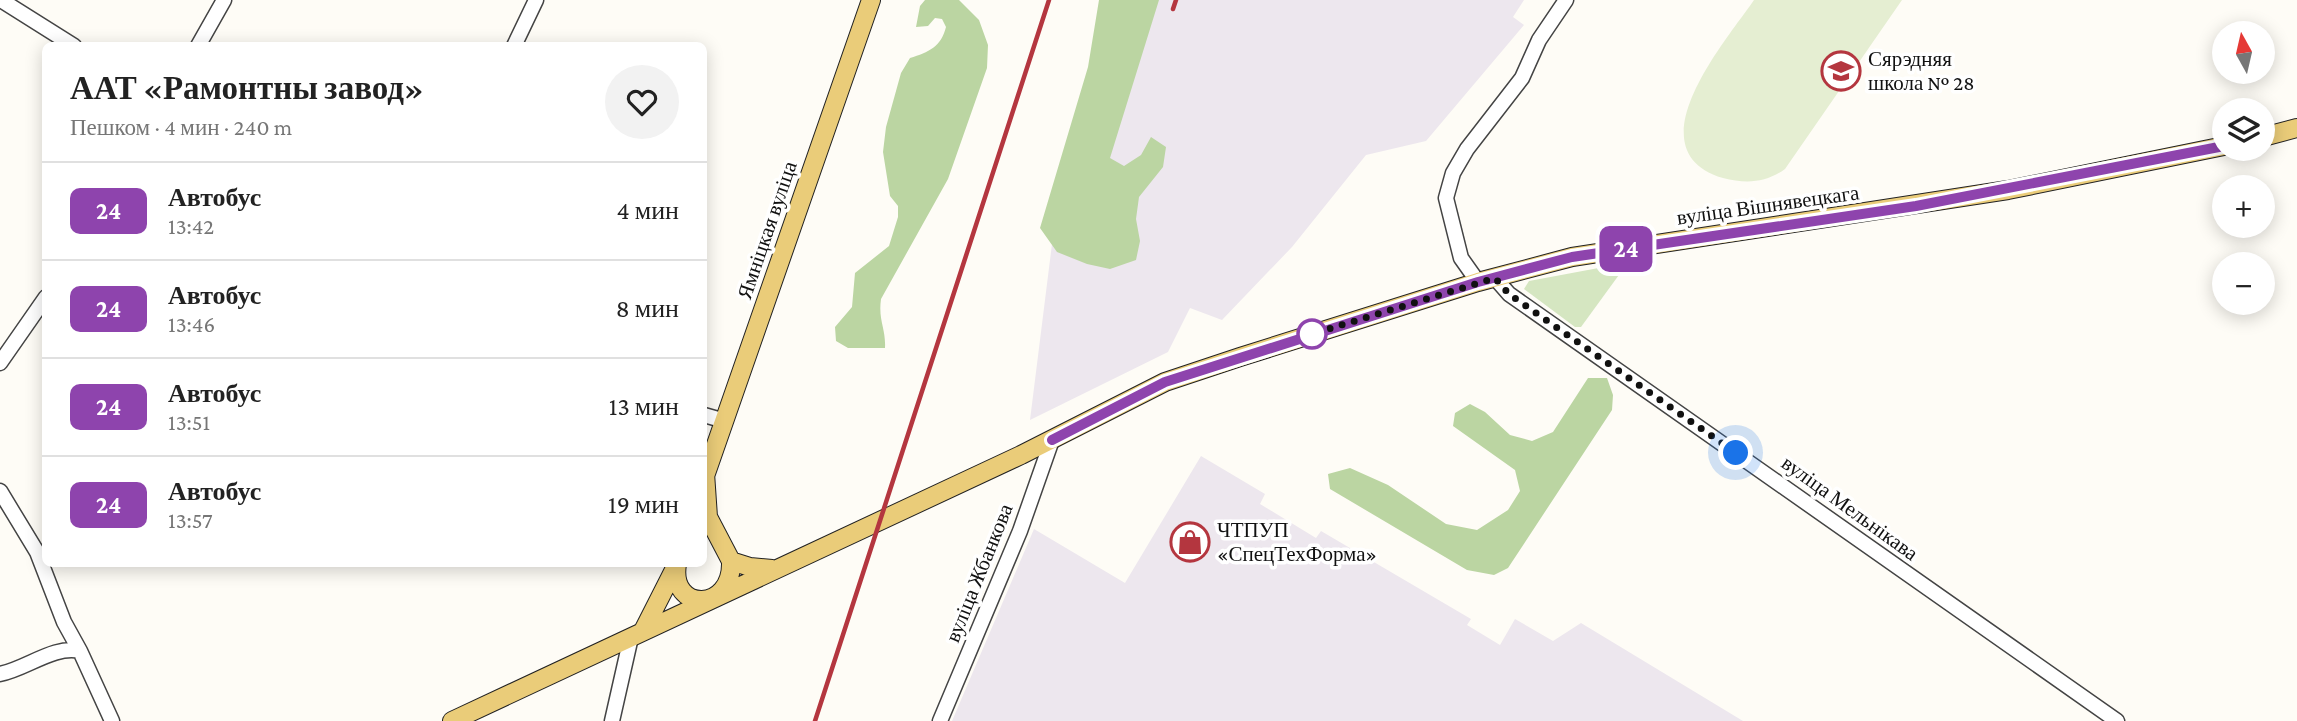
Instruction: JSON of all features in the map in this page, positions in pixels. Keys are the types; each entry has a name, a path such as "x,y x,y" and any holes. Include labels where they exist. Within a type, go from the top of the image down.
{"main road":[{"name":"Ямніцкая вуліца","path":"707,468 871,0"},
{"path":"2275,133 2297,128"},
{"name":"вуліца Вішнявецкага","path":"452,721 1052,440 1165,382 1486,280 1572,257 1931,203 2212,148"},
{"path":"676,567 675,575 681,590 695,599 713,598 728,583 728,555 707,513"},
{"path":"707,547 750,567 775,569"},
{"path":"637,634 675,567"}],"street":[{"path":"1,0 68,42"},
{"path":"200,42 225,0"},
{"path":"516,42 536,0"},
{"name":"вуліца Мельнікава","path":"1566,0 1539,40 1522,78 1467,149 1453,173 1446,198 1461,258 1486,280 2117,721"},
{"path":"0,363 42,304"},
{"path":"707,416 725,421"},
{"name":"вуліца Жбанкова","path":"940,721 1020,531 1052,440"},
{"path":"0,491 42,565"},
{"path":"43,567 64,622 111,721"},
{"path":"612,721 637,634"},
{"path":"0,674 57,653 80,651"}],"shaded area":[{"path":"1136,0 1524,0 1513,17 1524,25 1426,141 1366,155 1292,247 1222,320 1190,308 1168,352 1030,420 1052,244"},
{"path":"1201,456 1265,494 1260,504 1316,538 1321,531 1471,619 1467,625 1500,645 1515,619 1553,641 1581,623 1743,721 952,721 1034,529 1125,583"}],"green space":[{"path":"925,0 959,0 979,20 988,45 987,68 948,179 881,299 880,313 885,348 848,348 836,341 835,327 852,307 855,273 889,246 898,217 898,206 890,196 883,152 886,127 901,73 910,58 937,44 946,27 942,19 935,18 928,26 916,27 920,6"},
{"path":"1099,0 1159,0 1110,158 1124,166 1141,155 1151,137 1166,147 1163,167 1139,197 1136,219 1140,241 1136,260 1110,269 1087,264 1057,252 1040,228 1088,67"},
{"path":"1754,0 1902,0 1785,169 1763,180 1740,181 1723,178 1697,164 1685,144 1685,120 1708,67"},
{"path":"1620,264 1624,268 1581,327 1575,327 1524,289 1529,281"},
{"path":"1588,378 1607,378 1613,395 1612,410 1508,568 1494,575 1467,570 1330,489 1328,474 1350,468 1388,485 1446,524 1477,530 1508,510 1520,491 1515,470 1453,426 1455,413 1470,404 1485,412 1510,435 1532,441 1553,432"}],"railway":[{"path":"815,721 1049,0"},
{"path":"1173,9 1176,0"}],"bus line":[{"name":"24","path":"1052,440 1165,382 1478,282 1572,257 1916,206 2212,149"}],"place":[{"name":"Сярэдняя школа № 28","path":"1841,71"},
{"name":"ЧТПУП «СпецТехФорма»","path":"1190,542"}],"route":[{"path":"1312,334 1309,335 1495,278 1509,294 1584,343 1736,453"}]}
